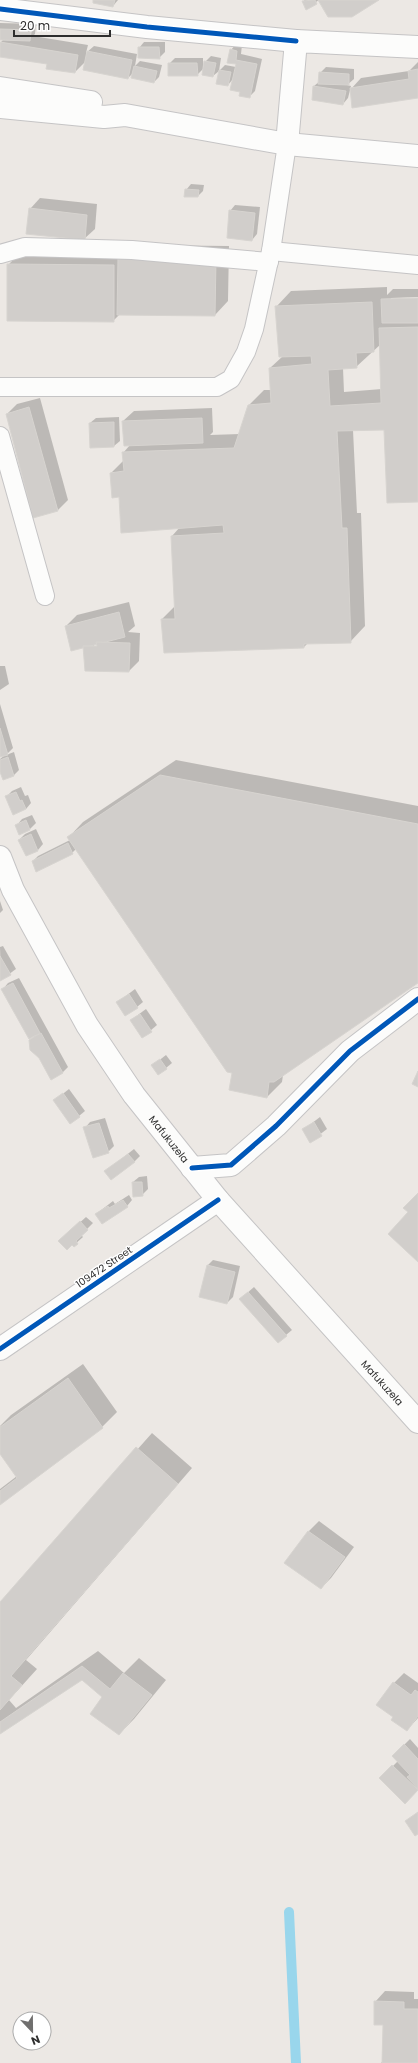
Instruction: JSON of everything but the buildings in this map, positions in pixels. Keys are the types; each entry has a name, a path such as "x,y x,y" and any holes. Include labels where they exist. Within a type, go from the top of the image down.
{"main road":[{"path":"0,9 147,27 296,41 418,48"},
{"path":"287,144 296,41"},
{"path":"0,88 109,105 125,115"},
{"path":"0,107 104,117 125,115 287,144 418,156"},
{"name":"Mafukuzela","path":"0,857 13,890 88,1025 134,1095 218,1200 418,1422"},
{"path":"192,1168 231,1165 276,1126 350,1051 418,999"},
{"name":"109472 Street","path":"0,1349 218,1200"}],"lane":[{"path":"0,387 217,387 231,380 246,352 254,329 270,256 287,144"},
{"path":"0,254 25,247 33,247 270,256 418,265"},
{"path":"0,436 45,596"}],"waterway":[{"path":"289,1912 296,2063"}],"cycle path":[{"path":"0,9 147,27 296,41"},
{"path":"192,1168 231,1165 276,1126 350,1051 418,999"},
{"path":"0,1349 218,1200"}]}
